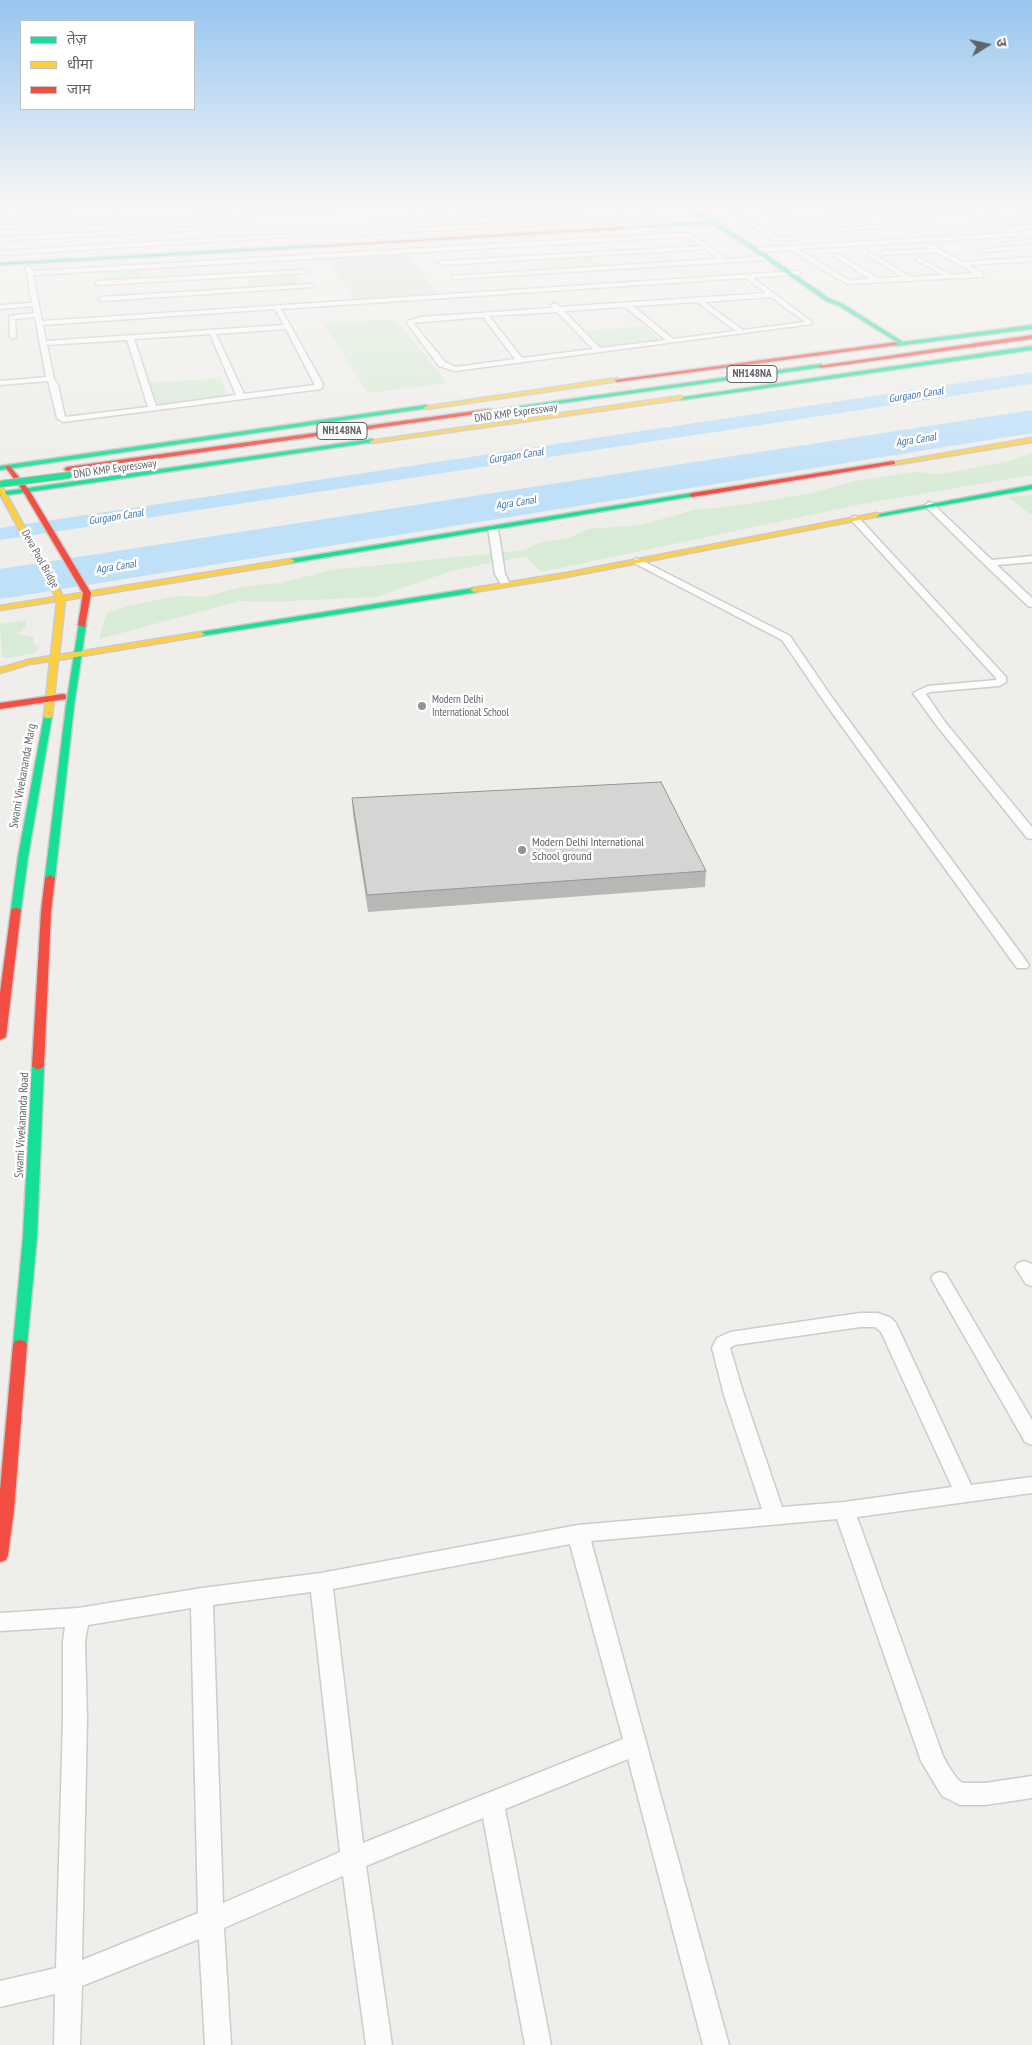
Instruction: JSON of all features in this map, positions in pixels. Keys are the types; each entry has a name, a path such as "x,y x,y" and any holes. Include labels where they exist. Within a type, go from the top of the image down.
{"main road":[{"path":"839,300 841,305 903,344"},
{"path":"4,467 579,385 662,376 1032,327"},
{"name":"DND KMP Expressway","path":"0,478 1032,337"},
{"name":"DND KMP Expressway","path":"1,490 573,405 1032,342"},
{"path":"1,490 26,490 1032,348"},
{"path":"775,361 844,362"},
{"path":"631,391 662,376"},
{"path":"762,386 772,377"},
{"path":"651,394 691,396"},
{"path":"0,608 59,594 493,528 1032,440"},
{"path":"4,467 26,490 86,590"},
{"path":"0,671 28,662 78,653 505,584 1032,487"},
{"name":"Deva Pool Bridge","path":"1,490 59,594"},
{"name":"Swami Vivekananda Road","path":"0,1556 6,1510 30,1237 46,912 86,590"},
{"name":"Swami Vivekananda Marg","path":"0,1038 23,857 50,703 56,657 59,594"},
{"path":"0,706 71,701"},
{"path":"0,716 50,703"}],"street":[{"path":"35,300 50,379 54,385 63,420 320,386 278,307"},
{"path":"101,300 103,310"},
{"path":"39,323 103,310 186,300"},
{"path":"103,310 278,307 373,300"},
{"path":"549,300 599,351"},
{"path":"692,300 484,314 421,319 409,322 445,367 464,368 810,322 779,300"},
{"path":"699,300 741,332"},
{"path":"0,307 36,305"},
{"path":"627,305 671,341"},
{"path":"484,314 520,361"},
{"path":"13,337 11,317 38,315"},
{"path":"43,343 288,328"},
{"path":"212,332 241,397"},
{"path":"130,338 153,409"},
{"path":"0,383 50,379"},
{"path":"929,505 1032,604"},
{"path":"855,519 1001,677 1002,680 998,683 928,689 919,693 941,724 1032,836"},
{"path":"493,528 500,574 505,584"},
{"path":"988,563 1032,559"},
{"path":"637,561 786,638 829,701 1022,965"},
{"path":"940,1278 1032,1438"},
{"path":"775,1516 734,1395 721,1348 730,1339 860,1320 878,1320 884,1322 889,1328 965,1494"},
{"path":"0,1622 78,1617 202,1597 321,1582 578,1534 844,1510 1032,1485"},
{"path":"844,1510 933,1762 941,1776 950,1788 960,1794 985,1794 1032,1787"},
{"path":"578,1534 716,2045"},
{"path":"321,1582 353,1859 379,2045"},
{"path":"202,1597 211,1921 218,2045"},
{"path":"67,2045 75,1719 74,1641 78,1617"},
{"path":"0,1994 70,1978 211,1921 353,1859 636,1745"},
{"path":"492,1804 538,2045"}],"green space":[{"path":"395,319 448,383 368,393 323,323"},
{"path":"644,326 661,341 599,348 582,331"},
{"path":"221,378 227,397 153,406 148,383"},
{"path":"1032,453 1032,475 862,504 541,572 526,556 451,571 376,597 267,602 240,601 99,639 107,613 128,606 176,596 204,597 242,587 280,583 332,570 525,550 539,543 569,538 588,529 642,525 694,510 741,505 812,493 855,481 915,472 942,474 1009,461"},
{"path":"1032,495 1032,515 1008,497"},
{"path":"25,620 27,625 18,634 34,637 33,643 39,648 34,653 9,658 2,657 0,624"}],"water":[{"name":"Gurgaon Canal","path":"1032,372 1032,384 0,540 0,528"},
{"name":"Agra Canal","path":"1032,410 1032,433 0,599 0,569"}],"building":[{"name":"Modern Delhi International School ground","path":"661,782 706,871 367,895 352,798"}],"traffic: fast":[{"path":"829,300 841,305 903,344"},
{"path":"896,344 1032,327"},
{"path":"681,398 1032,348"},
{"path":"489,411 821,366"},
{"path":"0,468 426,407"},
{"path":"0,494 372,441"},
{"path":"0,484 70,475"},
{"path":"877,515 1032,487"},
{"path":"291,561 692,495"},
{"path":"201,634 474,590"},
{"path":"50,878 70,706 82,625"},
{"path":"16,910 23,857 48,716"},
{"path":"20,1345 30,1237 38,1066"}],"traffic: slow":[{"path":"426,407 617,380"},
{"path":"372,441 681,398"},
{"path":"893,463 1032,440"},
{"path":"0,488 61,598 48,716"},
{"path":"474,590 566,575 877,515"},
{"path":"0,608 291,561"},
{"path":"0,671 28,662 201,634"}],"traffic: jam":[{"path":"821,366 1032,337"},
{"path":"617,380 896,344"},
{"path":"67,469 489,411"},
{"path":"692,495 893,463"},
{"path":"8,467 26,490 87,593 82,625"},
{"path":"0,706 63,697"},
{"path":"38,1066 46,912 50,878"},
{"path":"0,1037 16,910"},
{"path":"0,1555 6,1510 20,1345"}],"place":[{"name":"Modern Delhi International School","path":"422,706"},
{"name":"Modern Delhi International School ground","path":"522,850"}]}
